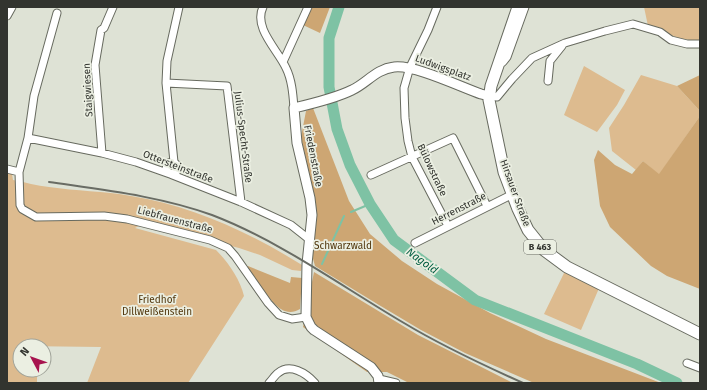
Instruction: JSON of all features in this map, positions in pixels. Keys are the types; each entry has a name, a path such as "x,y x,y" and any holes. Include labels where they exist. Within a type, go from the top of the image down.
{"main road":[{"name":"Hirsauer Straße","path":"518,7 489,96 504,172 518,209 528,230 538,244 567,267 700,334"}],"street":[{"path":"7,16 12,7"},
{"name":"Staigwiesen","path":"102,153 95,65 101,30 104,28 114,7"},
{"path":"170,174 177,171 178,166 174,162 166,83 167,61 179,7"},
{"name":"Friedenstraße","path":"262,7 260,13 262,26 287,69 294,108 297,143 310,198 312,215 307,264 306,317"},
{"path":"283,62 308,7"},
{"name":"Bülowstraße","path":"437,7 410,67 404,88 405,118 412,157 448,226"},
{"path":"498,66 504,62 525,7"},
{"path":"7,169 19,172 28,138 34,96 57,13"},
{"path":"489,96 497,97 532,58 565,43 633,24 660,32 671,40 687,44 700,44"},
{"path":"548,81 550,61 565,43"},
{"name":"Ludwigsplatz","path":"294,108 347,93 374,74 395,66 410,67 489,96"},
{"name":"Julius-Specht-Straße","path":"166,83 226,86 242,202"},
{"name":"Ottersteinstraße","path":"28,138 102,153 136,162 170,174 242,202 291,225 310,240"},
{"path":"370,175 452,138 487,206"},
{"name":"Liebfrauenstraße","path":"19,172 20,204 22,209 36,217 104,216 127,219 210,240 228,248 268,304 279,315 292,319 306,317"},
{"name":"Herrenstraße","path":"415,243 513,194"},
{"path":"306,317 314,330 371,367 375,371 379,381 396,383"},
{"path":"687,363 700,368"},
{"path":"269,383 278,373 287,368 300,371 311,378 315,383"}],"green space":[{"path":"311,7 330,7 320,33 303,25"},
{"path":"644,7 700,7 700,41 681,39 648,26"},
{"path":"584,66 625,90 617,105 597,132 564,115"},
{"path":"641,75 677,86 700,111 700,116 659,175 643,161 636,170 612,151 609,128"},
{"path":"700,75 699,89 700,111 677,86"},
{"name":"Schwarzwald","path":"313,108 349,201 370,234 402,261 437,284 490,313 546,339 661,383 534,383 465,353 421,330 315,266 312,255 315,201 301,137 306,111"},
{"path":"700,116 700,289 667,276 651,266 610,227 600,206 594,160 598,150 615,165 632,174 643,161 659,174"},
{"name":"Friedhof Dillweißenstein","path":"7,172 12,174 13,180 44,186 131,196 176,206 241,231 302,265 301,271 292,270 260,255 239,248 143,224 135,228 216,250 233,271 240,283 244,296 188,383 87,383 101,347 52,346 52,338 12,338 12,378 37,378 37,383 7,383"},
{"path":"248,266 290,283 291,277 302,278 300,309 289,312 276,305 250,274 247,269"},
{"path":"566,269 600,286 581,330 544,314"},
{"name":"Schwarzwald","path":"314,272 418,335 513,383 409,383 387,372 367,372 303,327"}],"waterway":[{"name":"Nagold","path":"339,7 329,38 329,87 337,129 350,165 370,204 394,240 475,300 637,364 677,383"},
{"path":"351,212 370,204"},
{"path":"322,264 344,216"}],"railway":[{"path":"49,182 152,198 192,208 212,215 286,251 433,340 523,383"}]}
